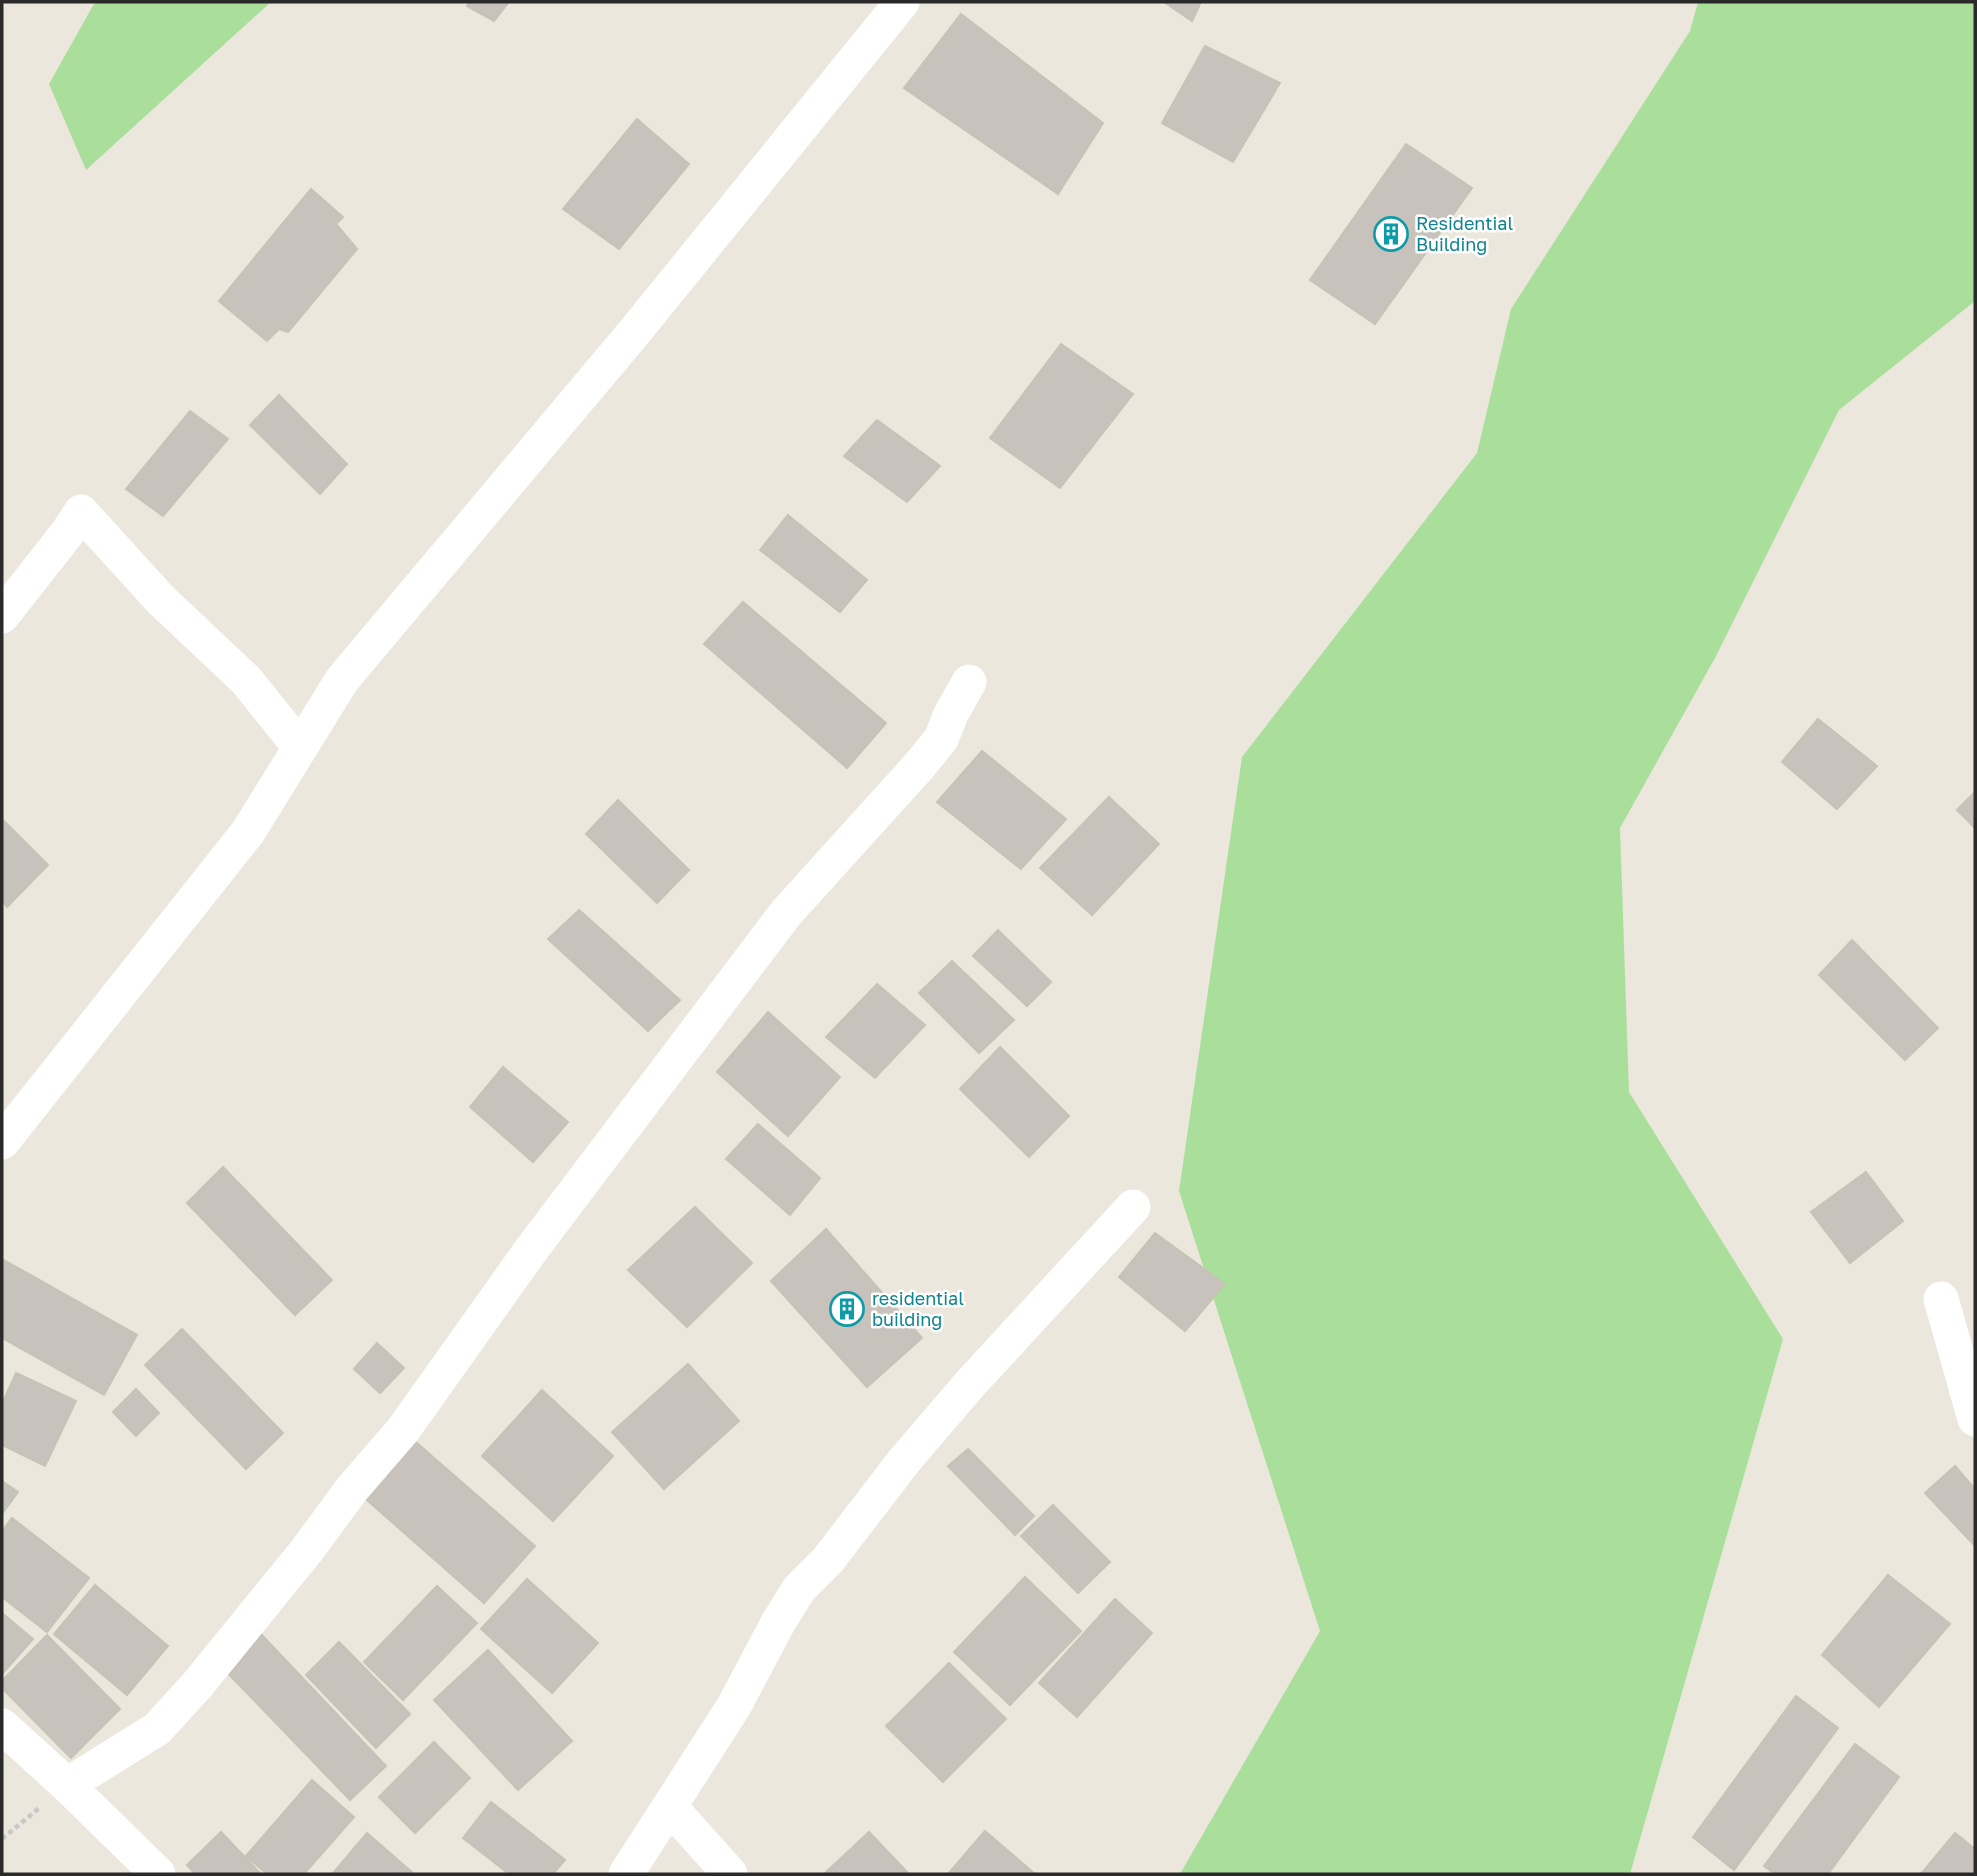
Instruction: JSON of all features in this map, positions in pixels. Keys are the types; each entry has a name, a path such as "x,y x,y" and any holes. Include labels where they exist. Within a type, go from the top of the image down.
{"street":[{"path":"2,1142 248,832 342,680 636,330 902,2"},
{"path":"2,616 68,533 81,512 160,599 246,680 299,746"},
{"path":"67,1785 157,1729 198,1684 352,1489 403,1430 531,1250 786,913 941,739 969,682"},
{"path":"626,1874 734,1706 799,1589 828,1560 904,1461 970,1385 1133,1207"},
{"path":"1941,1299 1975,1419"},
{"path":"2,1726 158,1874"},
{"path":"670,1807 730,1874"}],"path":[{"path":"2,1839 67,1785"}],"green space":[{"path":"95,2 271,2 86,170 49,84"},
{"path":"1698,2 1975,2 1975,301 1839,410 1715,658 1620,828 1629,1092 1783,1339 1630,1874 1180,1874 1320,1631 1179,1191 1242,757 1477,453 1511,309 1690,31"}],"building":[{"path":"469,2 509,2 494,21 467,6"},
{"path":"1164,2 1201,2 1192,21"},
{"path":"961,14 1103,123 1058,194 904,88"},
{"path":"1205,46 1280,83 1233,162 1162,123"},
{"path":"637,119 689,164 619,249 563,209"},
{"name":"Residential Building","path":"1406,144 1472,188 1375,324 1310,280"},
{"path":"311,189 343,217 336,224 357,249 288,332 279,329 267,341 219,301"},
{"path":"1061,344 1133,394 1060,488 990,438"},
{"path":"279,395 347,464 320,494 250,425"},
{"path":"190,411 228,439 163,516 126,489"},
{"path":"877,420 940,466 907,502 844,456"},
{"path":"788,515 867,580 840,612 760,550"},
{"path":"743,602 886,723 847,768 704,644"},
{"path":"1818,719 1877,766 1837,809 1782,762"},
{"path":"982,751 1066,819 1021,869 937,802"},
{"path":"1975,792 1975,828 1957,810"},
{"path":"1109,797 1159,844 1092,915 1040,868"},
{"path":"618,800 689,870 657,903 586,834"},
{"path":"2,819 48,865 7,907 2,901"},
{"path":"579,910 680,1000 648,1031 548,939"},
{"path":"998,930 1051,982 1027,1006 973,956"},
{"path":"1852,940 1938,1028 1905,1060 1819,975"},
{"path":"952,961 1014,1020 979,1053 919,993"},
{"path":"877,984 925,1025 875,1078 826,1037"},
{"path":"768,1012 840,1077 788,1136 717,1072"},
{"path":"1000,1047 1069,1116 1029,1157 960,1089"},
{"path":"503,1067 568,1122 533,1162 470,1107"},
{"path":"758,1124 820,1178 790,1215 726,1159"},
{"path":"223,1167 332,1280 295,1315 187,1203"},
{"path":"1866,1172 1903,1221 1850,1263 1811,1212"},
{"path":"695,1207 752,1263 687,1327 628,1270"},
{"name":"residential building","path":"826,1229 922,1338 867,1387 771,1281"},
{"path":"1155,1233 1225,1284 1185,1331 1119,1277"},
{"path":"2,1259 137,1335 104,1395 2,1338"},
{"path":"182,1329 283,1433 246,1469 145,1365"},
{"path":"377,1343 404,1368 380,1393 354,1369"},
{"path":"688,1364 739,1421 664,1489 612,1432"},
{"path":"16,1373 76,1401 45,1466 2,1445 2,1404"},
{"path":"136,1389 159,1413 136,1436 113,1412"},
{"path":"542,1390 613,1456 553,1521 482,1456"},
{"path":"410,1437 535,1546 484,1603 360,1494"},
{"path":"968,1449 1034,1516 1015,1535 948,1466"},
{"path":"1955,1466 1975,1489 1975,1546 1925,1493"},
{"path":"2,1481 18,1492 2,1514"},
{"path":"1053,1505 1110,1562 1078,1593 1021,1536"},
{"path":"12,1518 89,1578 47,1632 2,1597 2,1531"},
{"path":"1888,1575 1950,1624 1879,1707 1822,1655"},
{"path":"1025,1577 1081,1631 1010,1705 954,1652"},
{"path":"527,1579 598,1643 552,1693 481,1629"},
{"path":"95,1585 168,1646 127,1695 54,1634"},
{"path":"437,1586 477,1623 403,1700 364,1662"},
{"path":"1115,1599 1152,1633 1077,1717 1039,1683"},
{"path":"2,1613 33,1639 2,1674"},
{"path":"258,1631 386,1766 350,1800 221,1666"},
{"path":"47,1635 120,1709 71,1758 2,1688 2,1681"},
{"path":"339,1642 410,1714 376,1748 306,1675"},
{"path":"488,1650 572,1741 518,1790 434,1700"},
{"path":"949,1663 1006,1719 943,1782 886,1726"},
{"path":"1796,1696 1838,1728 1734,1870 1693,1837"},
{"path":"434,1742 470,1778 415,1833 379,1797"},
{"path":"1855,1744 1899,1777 1828,1874 1775,1874 1764,1866"},
{"path":"312,1780 354,1817 304,1874 267,1874 246,1856"},
{"path":"491,1802 565,1860 553,1874 509,1874 463,1838"},
{"path":"985,1831 1035,1874 948,1874"},
{"path":"221,1832 261,1874 195,1874 187,1865"},
{"path":"869,1832 909,1874 824,1874"},
{"path":"367,1833 414,1874 334,1872"},
{"path":"1955,1833 1975,1849 1975,1874 1921,1874"}],"place":[{"name":"Residential Building","path":"1391,234"},
{"name":"residential building","path":"847,1309"}]}
